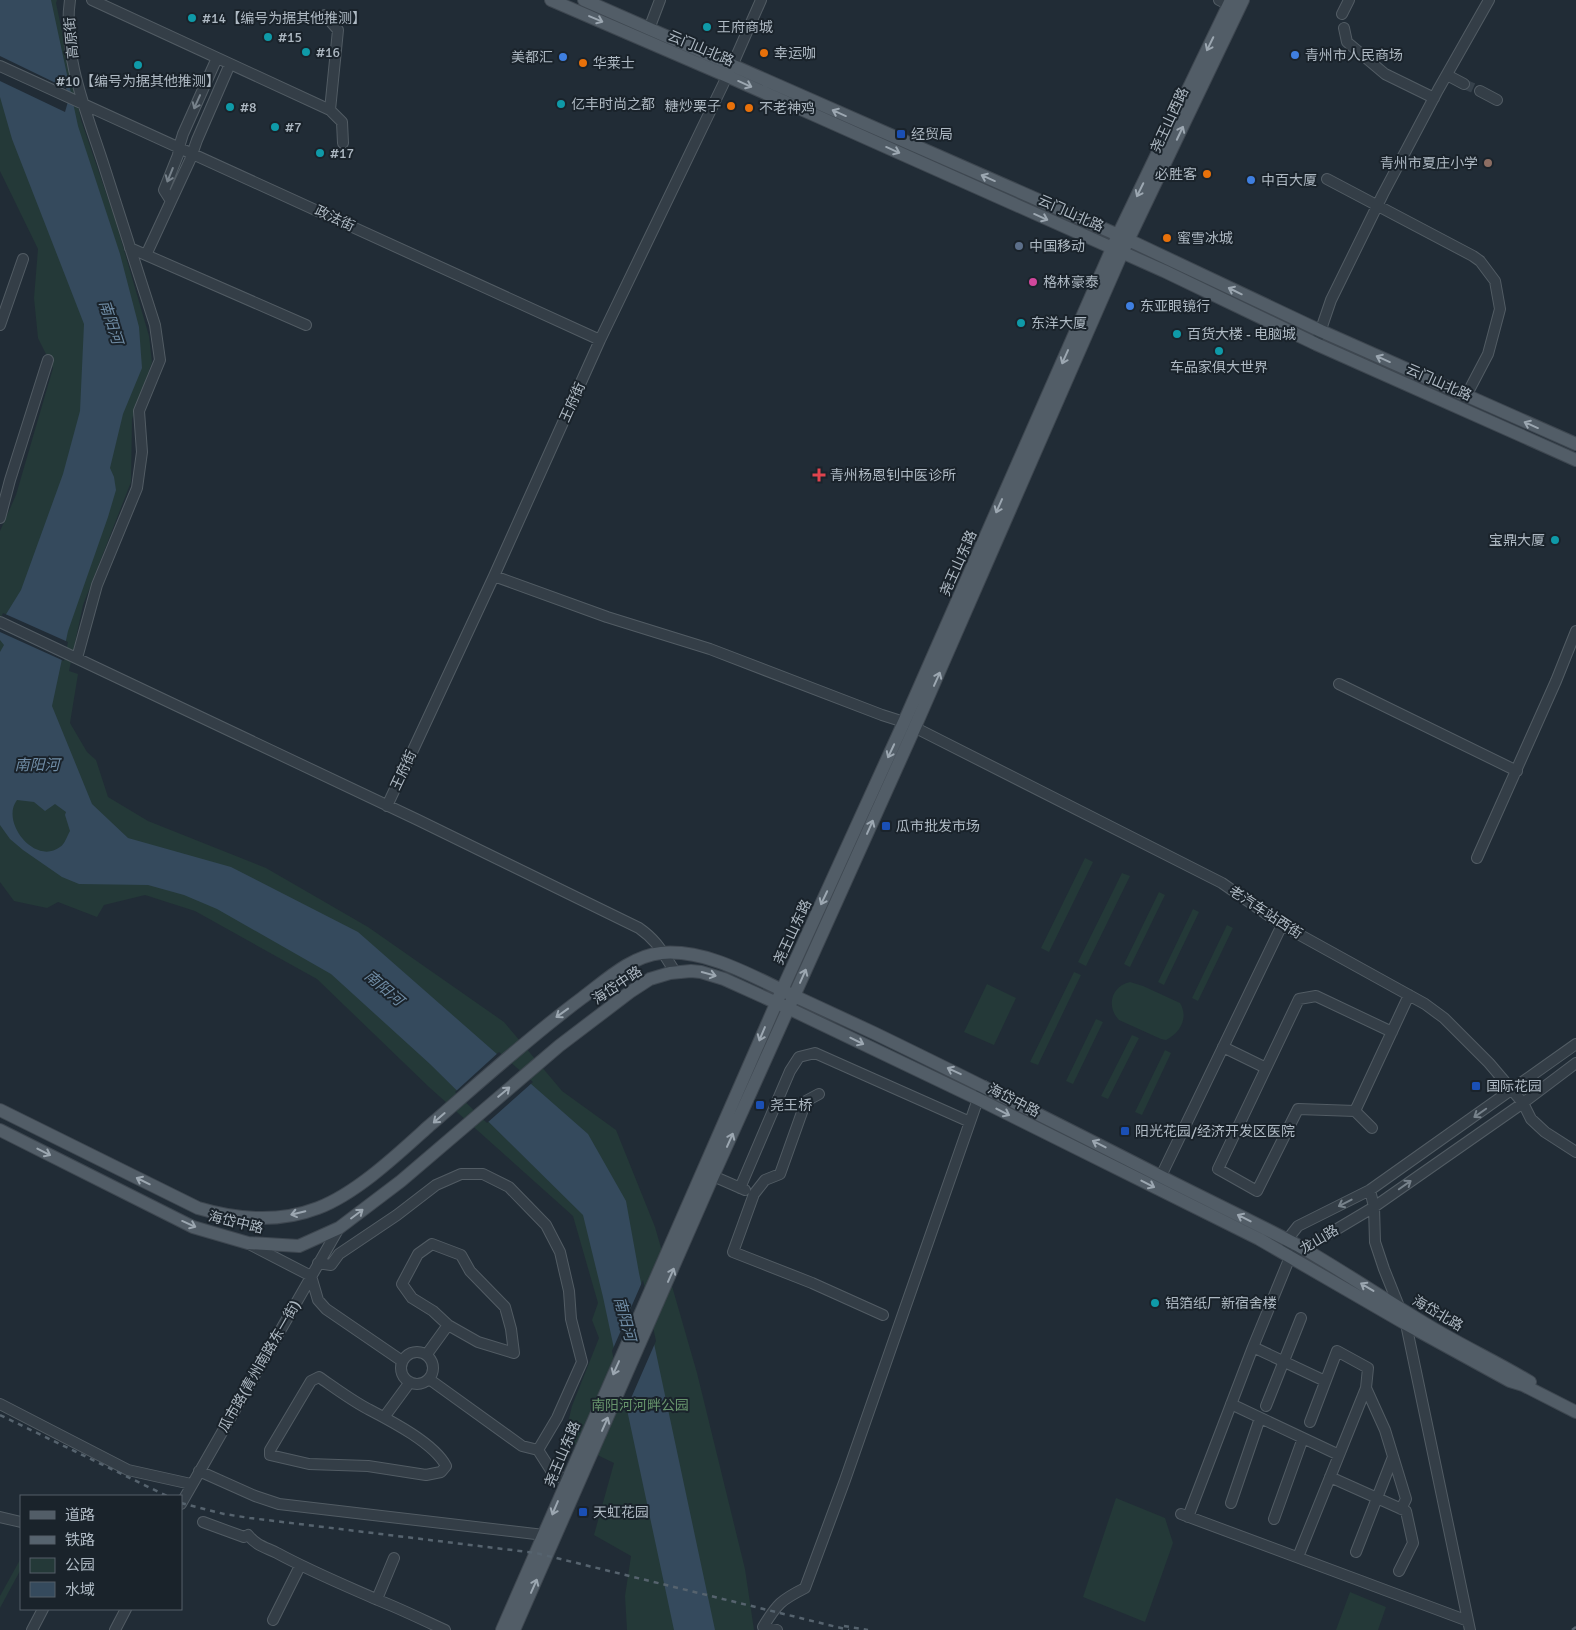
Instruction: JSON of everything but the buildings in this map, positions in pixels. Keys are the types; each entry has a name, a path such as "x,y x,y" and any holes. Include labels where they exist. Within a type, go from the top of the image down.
{"main road":[{"name":"云门山北路","path":"551,0 730,71 1123,237 1320,331 1576,444"},
{"name":"云门山北路","path":"584,0 649,29 730,71 1316,344 1576,460"},
{"name":"尧王山西路","path":"1123,237 1243,0"},
{"name":"尧王山西路","path":"1117,251 1226,2"},
{"name":"尧王山东路","path":"514,1630 580,1466 708,1180 794,996 1117,251"},
{"name":"尧王山东路","path":"708,1180 776,1002 910,725"},
{"name":"海岱中路","path":"0,1110 198,1208 240,1218 279,1217 299,1214 322,1206 352,1189 385,1165 533,1035 616,973 645,956 664,953 694,954 712,959 782,990 984,1086 1287,1240"},
{"name":"海岱中路","path":"0,1130 192,1227 248,1243 299,1246 338,1228 402,1181 559,1046 630,992 650,980 676,972 691,971 710,974 776,1002 978,1099 1259,1239 1290,1257"},
{"name":"海岱北路","path":"1287,1240 1430,1327 1576,1407"},
{"name":"海岱北路","path":"1290,1257 1510,1381 1523,1385 1576,1412"},
{"name":"尧王山东路","path":"502,1630 567,1481 580,1466"}],"street":[{"name":"高原街","path":"70,0 68,16 69,36 84,104 154,325 160,360 139,411 142,452 137,488 97,585 73,656"},
{"path":"92,0 330,110 342,122 343,143"},
{"path":"649,29 660,0"},
{"name":"王府街","path":"387,806 494,576 600,340 730,71 761,0"},
{"path":"1342,14 1349,0"},
{"path":"1316,344 1331,300 1378,205 1434,98 1489,0"},
{"path":"325,15 338,30 330,110"},
{"path":"1344,28 1347,42 1385,74 1434,98"},
{"path":"171,200 164,190 178,155 179,147 217,58"},
{"path":"146,255 230,64"},
{"name":"政法街","path":"0,66 600,340"},
{"path":"1447,75 1464,84"},
{"path":"1480,91 1496,100"},
{"path":"1327,179 1472,256 1480,261 1494,281 1500,309 1488,354 1466,396"},
{"path":"130,248 306,324"},
{"path":"1,320 23,258"},
{"path":"0,518 48,360"},
{"name":"老汽车站西街","path":"494,576 607,617 710,649 910,725 1222,883 1282,925 1409,995 1444,1018 1489,1063 1523,1103 1531,1119 1545,1132 1576,1152"},
{"path":"0,622 639,928 653,939 676,972"},
{"path":"1477,858 1517,771 1576,631"},
{"path":"1339,684 1517,771"},
{"path":"1161,1176 1282,925"},
{"path":"1355,1111 1409,995"},
{"path":"1372,1128 1355,1111 1298,1109 1257,1191 1218,1169 1299,999 1316,996 1392,1032"},
{"name":"龙山路","path":"1576,1044 1370,1190 1298,1226 1287,1240 1290,1257 1302,1248 1374,1207 1523,1103 1576,1063"},
{"path":"1223,1047 1266,1068"},
{"path":"740,1188 790,1071 799,1057 815,1053 970,1122"},
{"path":"777,1630 763,1627 784,1598 805,1588 984,1086"},
{"path":"819,1094 806,1101 780,1174 765,1180 754,1194 732,1252 812,1283 883,1315"},
{"path":"318,1263 331,1265 339,1254 397,1215 436,1185 462,1174 483,1174 509,1187 546,1225 560,1252 569,1291 571,1318 582,1362 557,1418 538,1450"},
{"path":"708,1180 740,1188 754,1194"},
{"path":"1370,1190 1374,1207 1375,1242 1406,1324 1469,1626"},
{"name":"瓜市路(青州南路东一街)","path":"182,1502 338,1228"},
{"path":"248,1243 311,1276 318,1300 326,1309 402,1361"},
{"path":"432,1244 461,1255 470,1271 505,1307 511,1329 514,1353 478,1342 448,1325 412,1298 402,1284 418,1254 432,1244"},
{"path":"1290,1257 1185,1516 1298,1557 1469,1626"},
{"path":"1266,1406 1301,1318"},
{"path":"427,1354 448,1325"},
{"path":"1253,1346 1325,1381"},
{"path":"412,1352 422,1352 427,1354 434,1367 429,1379 419,1384 406,1380 402,1372 402,1361 412,1352"},
{"path":"1298,1557 1366,1388 1368,1368 1337,1352 1310,1422"},
{"path":"319,1377 368,1409 384,1416 442,1459 446,1466 441,1472 426,1475 368,1466 309,1464 270,1455 270,1450 311,1381 319,1377"},
{"path":"429,1379 522,1446 538,1450 552,1472 567,1481"},
{"path":"384,1416 410,1382"},
{"path":"1366,1388 1385,1430 1406,1499 1401,1509"},
{"path":"0,1404 128,1470 191,1484"},
{"path":"1231,1404 1339,1454"},
{"path":"1231,1503 1260,1418"},
{"path":"1274,1519 1303,1438"},
{"path":"1356,1552 1393,1457"},
{"path":"199,1471 255,1496 279,1504 544,1535"},
{"path":"1330,1477 1406,1511 1413,1543 1399,1571"},
{"path":"0,1517 20,1522"},
{"path":"204,1522 244,1537 248,1535 254,1543 262,1548 445,1630"},
{"path":"377,1599 394,1558"},
{"path":"273,1620 300,1566"},
{"path":"32,1630 42,1610"},
{"path":"115,1630 125,1610"}],"green space":[{"name":"南阳河河畔公园","path":"0,0 57,0 56,3 81,120 115,219 149,336 152,362 132,419 131,482 83,605 69,671 78,674 70,723 87,752 96,760 108,797 148,821 266,868 368,927 504,1022 562,1091 616,1130 655,1227 697,1373 745,1569 754,1630 627,1630 625,1596 631,1556 594,1535 614,1463 564,1439 572,1406 599,1338 592,1320 598,1303 573,1216 429,1087 317,979 195,911 145,895 104,905 97,917 58,902 47,908 14,901 0,882 0,531 16,495 53,368 38,338 34,298 38,249 0,171"},
{"path":"1085,858 1093,862 1049,952 1041,948"},
{"path":"1122,873 1130,876 1086,966 1078,962"},
{"path":"1159,892 1165,895 1130,967 1124,964"},
{"path":"1193,909 1199,912 1164,985 1158,982"},
{"path":"1227,925 1233,928 1198,1001 1192,998"},
{"path":"1074,972 1081,975 1038,1065 1030,1062"},
{"path":"1130,982 1180,1003 1184,1014 1182,1024 1171,1037 1166,1040 1161,1039 1119,1020 1115,1015 1112,998 1118,988"},
{"path":"987,984 1016,998 994,1045 964,1032"},
{"path":"1096,1019 1103,1022 1073,1084 1066,1081"},
{"path":"1132,1035 1139,1038 1108,1099 1101,1096"},
{"path":"1165,1050 1171,1053 1142,1115 1135,1112"},
{"path":"1116,1498 1165,1518 1173,1543 1145,1622 1083,1597"},
{"path":"20,1560 20,1571 0,1608 0,1596"},
{"path":"1350,1592 1386,1607 1378,1630 1336,1630"}],"water":[{"name":"南阳河","path":"0,0 51,0 78,126 120,254 139,327 142,368 123,414 110,468 116,490 68,631 52,706 92,804 128,838 231,867 358,932 588,1134 626,1201 639,1273 715,1630 674,1630 603,1297 583,1215 430,1064 331,974 217,909 184,895 148,885 79,884 62,877 23,850 10,839 0,825 0,652 4,645 0,640 0,624 21,590 63,474 80,411 84,324 12,139 0,97","holes":["17,800 34,802 45,811 55,804 66,812 65,815 70,831 62,846 50,851 40,851 23,839 17,830 13,819 13,809"]}],"pier":[{"path":"0,56 66,88 69,98 65,112 0,81"},
{"path":"3,613 68,642 64,661 0,632 0,619"},
{"path":"499,1052 533,1082 487,1123 455,1092"},
{"path":"643,1280 656,1341 625,1412 612,1351"}],"tunnel":[{"path":"1464,84 1480,91"}],"railway":[{"path":"0,1415 165,1495"},
{"path":"182,1503 224,1514 250,1518 536,1553 849,1630"},
{"path":"844,1626 868,1630"},
{"path":"1572,1630 1576,1627"}],"place":[{"name":"#14【编号为据其他推测】","path":"192,18"},
{"name":"王府商城","path":"707,27"},
{"name":"#15","path":"268,37"},
{"name":"#16","path":"306,52"},
{"name":"幸运咖","path":"764,53"},
{"name":"青州市人民商场","path":"1295,55"},
{"name":"美都汇","path":"563,57"},
{"name":"华莱士","path":"583,63"},
{"name":"#10【编号为据其他推测】","path":"138,65"},
{"name":"亿丰时尚之都","path":"561,104"},
{"name":"糖炒栗子","path":"731,106"},
{"name":"#8","path":"230,107"},
{"name":"不老神鸡","path":"749,108"},
{"name":"#7","path":"275,127"},
{"name":"经贸局","path":"901,134"},
{"name":"#17","path":"320,153"},
{"name":"青州市夏庄小学","path":"1488,163"},
{"name":"必胜客","path":"1207,174"},
{"name":"中百大厦","path":"1251,180"},
{"name":"蜜雪冰城","path":"1167,238"},
{"name":"中国移动","path":"1019,246"},
{"name":"格林豪泰","path":"1033,282"},
{"name":"东亚眼镜行","path":"1130,306"},
{"name":"东洋大厦","path":"1021,323"},
{"name":"百货大楼 - 电脑城","path":"1177,334"},
{"name":"车品家俱大世界","path":"1219,351"},
{"name":"青州杨恩钊中医诊所","path":"819,475"},
{"name":"宝鼎大厦","path":"1555,540"},
{"name":"瓜市批发市场","path":"886,826"},
{"name":"国际花园","path":"1476,1086"},
{"name":"尧王桥","path":"760,1105"},
{"name":"阳光花园/经济开发区医院","path":"1125,1131"},
{"name":"铝箔纸厂新宿舍楼","path":"1155,1303"},
{"name":"天虹花园","path":"583,1512"}]}
